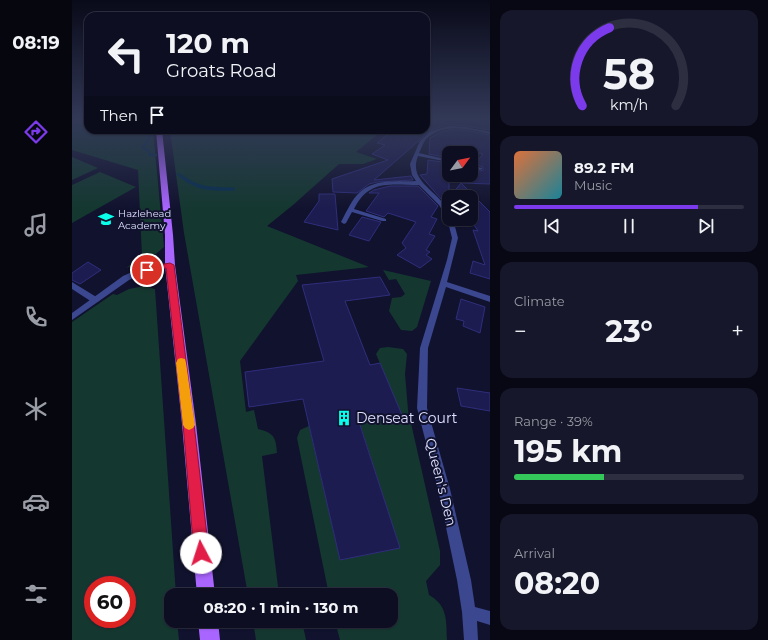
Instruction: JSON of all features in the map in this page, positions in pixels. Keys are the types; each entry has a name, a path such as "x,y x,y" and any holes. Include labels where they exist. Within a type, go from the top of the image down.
{"main road":[{"path":"160,150 169,235 170,265 189,424 205,588"},
{"path":"209,628 210,640"}],"street":[{"name":"Queen's Den","path":"418,150 412,167 419,182 442,207"},
{"path":"416,154 442,160"},
{"path":"344,222 361,193 370,186 419,182"},
{"path":"351,210 384,220"},
{"name":"Queen's Den","path":"452,226 455,238 450,260 424,348 422,408 444,489 464,580 469,612 471,640"},
{"path":"72,317 126,278 143,270 170,265"},
{"path":"442,283 490,299"},
{"path":"72,285 95,300"},
{"path":"469,612 490,618"}],"green space":[{"path":"72,150 155,150 164,247 150,259 126,268 142,256 138,170"},
{"path":"173,150 359,150 356,152 377,159 363,164 339,164 267,226 369,267 296,275 298,281 240,361 246,412 254,410 258,429 268,432 273,436 276,443 277,453 262,456 278,588 247,588 184,233"},
{"path":"72,157 98,168 72,180"},
{"path":"100,172 136,187 72,223 72,185"},
{"path":"383,270 431,281 417,327 412,331 401,330 389,311 392,298 401,297 405,294 396,279 389,280"},
{"path":"144,286 155,289 176,588 164,588 164,628 178,628 179,640 72,640 72,322 113,294 117,295 129,289"},
{"path":"388,347 403,349 407,354 405,374 408,410 440,551 440,565 426,581 429,595 440,604 445,614 447,640 340,640 337,628 398,628 398,588 328,588 297,438 300,430 309,426 340,560 400,548 359,421 402,415 376,354 380,348"},
{"path":"254,628 303,628 306,640 256,640"}],"building":[{"path":"378,150 408,150 374,180 411,176 413,180 377,182 369,184 357,193 333,192 332,179 388,160 372,154"},
{"path":"429,150 442,150 442,157 429,154"},
{"path":"478,150 490,150 490,184 461,183 478,182 478,171 483,170 483,167 478,165 478,160 483,154 478,153"},
{"path":"428,160 442,162 442,182 449,182 449,190 442,190 441,199 420,175 427,174"},
{"path":"461,183 468,190 455,190"},
{"path":"390,186 418,186 438,206 431,217 437,219 429,234 435,236 426,250 430,252 426,255 432,259 420,268 397,255 406,248 402,243 416,222 388,213 384,217 366,211 379,193 369,193 374,190"},
{"path":"319,194 335,194 338,230 304,222 319,201"},
{"path":"478,200 490,212 490,279 470,273 473,261 485,265 473,230 478,231 475,226 478,226"},
{"path":"362,217 381,222 369,241 349,235"},
{"path":"88,262 101,270 80,284 72,280 72,273"},
{"name":"Denseat Court","path":"380,277 390,295 345,301 370,365 380,363 402,415 359,422 400,548 340,560 303,399 249,407 245,372 324,361 302,285"},
{"path":"461,299 485,307 480,333 463,326 464,321 456,319"},
{"path":"457,388 490,393 490,411 461,406"}],"waterway":[{"path":"147,150 149,151 150,155 156,155"},
{"path":"178,174 184,178"},
{"path":"182,177 201,187 212,189 233,189"}],"slow traffic":[{"path":"181,363 189,425"}],"place":[{"name":"Hazlehead Academy","path":"106,219"},
{"name":"Denseat Court","path":"344,418"}],"route":[{"path":"147,270 170,265 189,424 201,553"}]}
